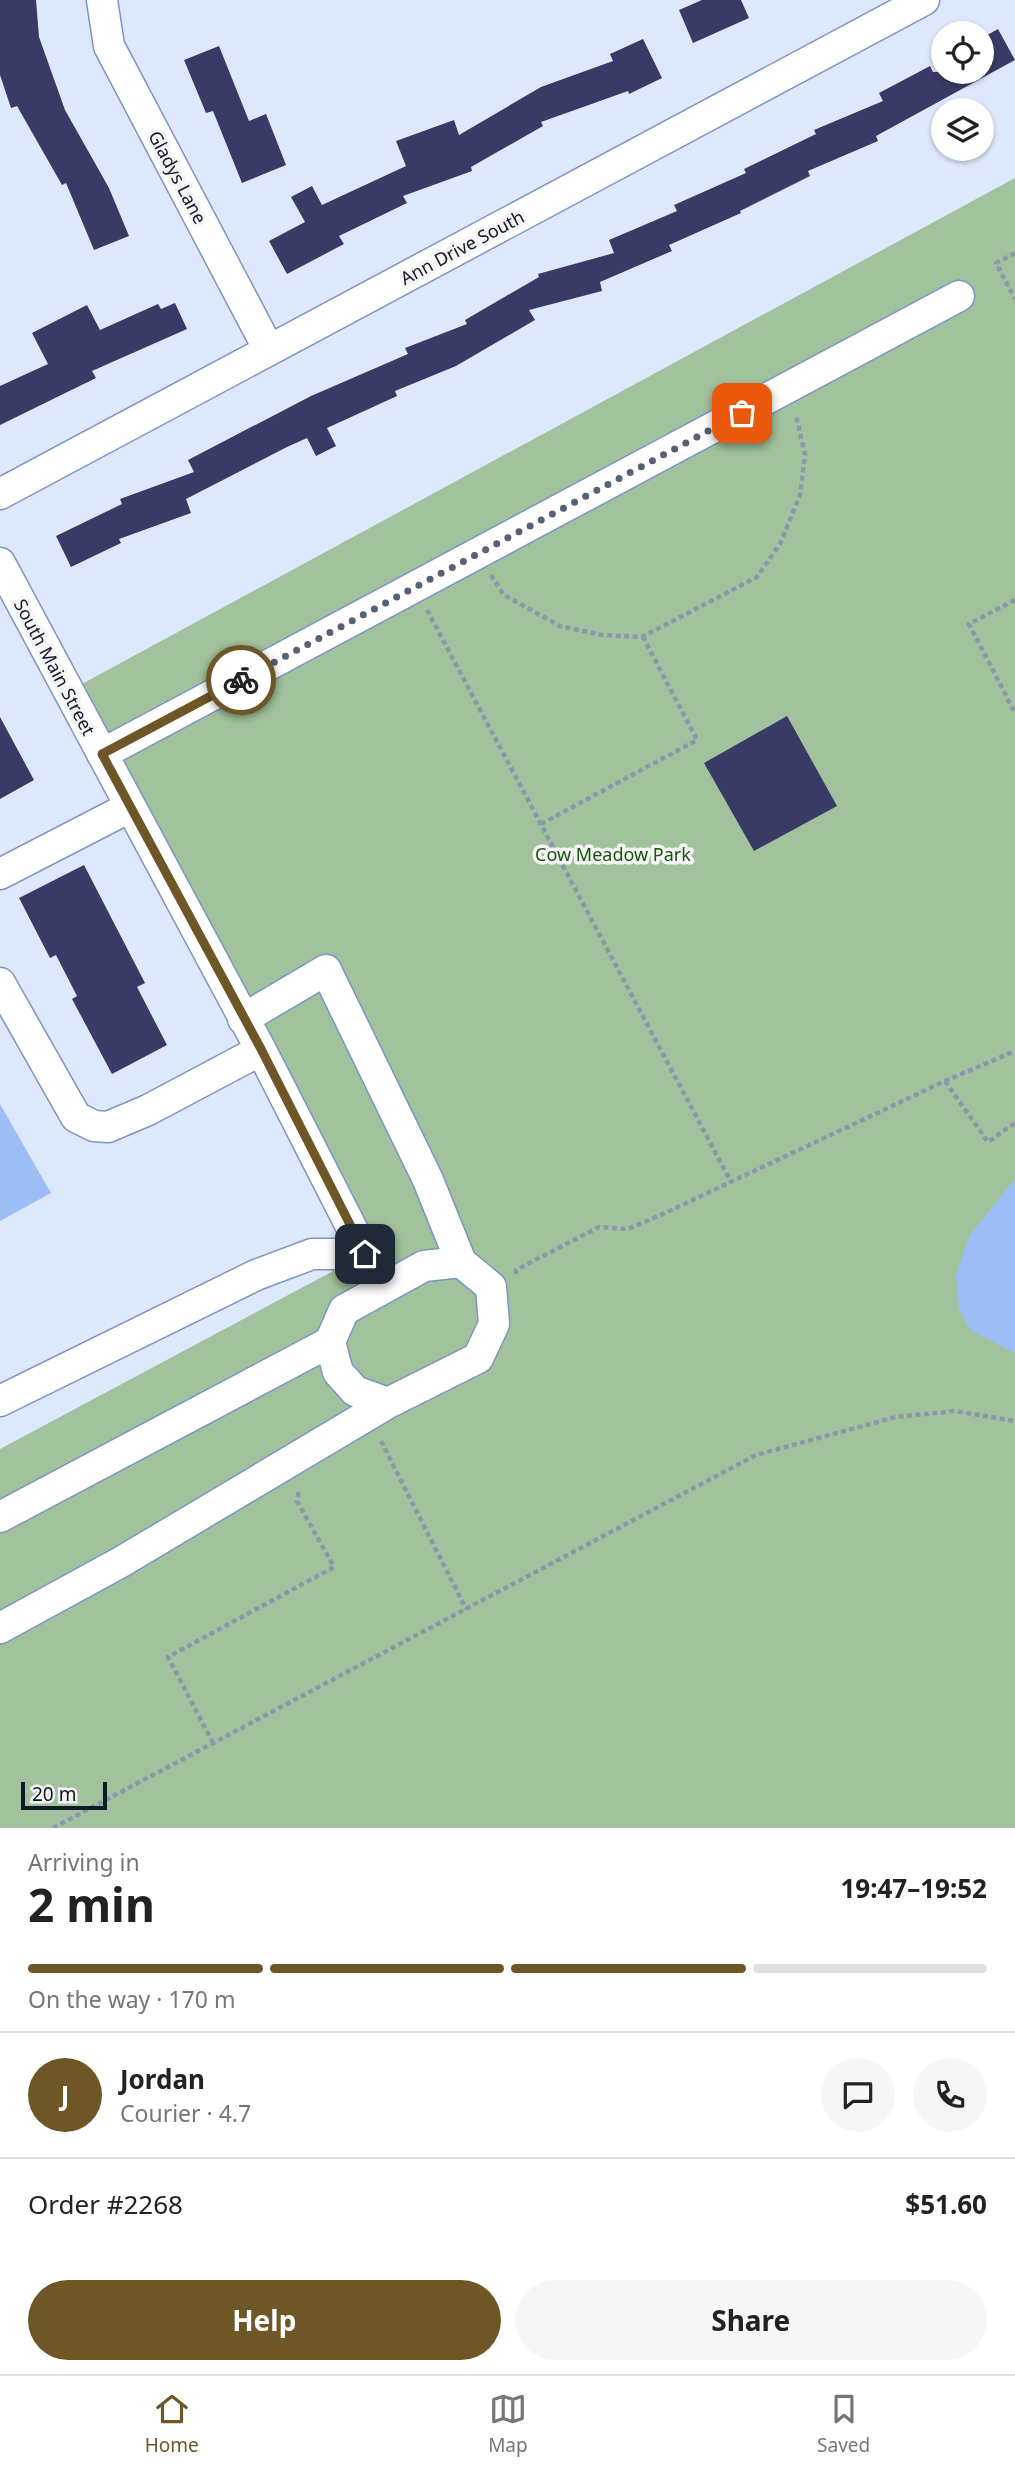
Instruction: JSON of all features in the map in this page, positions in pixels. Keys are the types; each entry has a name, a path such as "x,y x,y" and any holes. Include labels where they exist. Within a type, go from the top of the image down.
{"street":[{"name":"Gladys Lane","path":"102,0 109,46 269,350"},
{"name":"Ann Drive South","path":"0,494 924,0"},
{"path":"102,754 959,296"},
{"name":"South Main Street","path":"0,563 261,1049 365,1254 312,1254 256,1275 0,1401"},
{"path":"0,874 130,807"},
{"path":"0,1628 121,1563 388,1404 478,1358 494,1324 491,1287 461,1262 428,1180 326,970 243,1019"},
{"path":"0,983 76,1117 94,1126 108,1127 148,1110 261,1049"},
{"path":"0,1517 330,1342 344,1310 424,1266 461,1262"},
{"path":"330,1342 338,1372 355,1391 388,1404"}],"path":[{"path":"1015,253 996,263 1015,299"},
{"path":"477,554 504,595 560,626 602,635 643,636 757,577 780,544 800,495 805,454 790,388"},
{"path":"415,587 731,1182"},
{"path":"1015,600 969,624 1015,713"},
{"path":"541,824 697,740 643,636"},
{"path":"517,1279 516,1270 568,1241 599,1227 628,1229 1015,1051"},
{"path":"945,1081 988,1142 1015,1123"},
{"path":"53,1828 757,1455 896,1417 955,1411 1015,1421"},
{"path":"369,1447 392,1435"},
{"path":"380,1441 466,1609"},
{"path":"213,1743 168,1657 334,1567 297,1501 299,1483"}],"green space":[{"name":"Cow Meadow Park","path":"1015,178 1015,1828 0,1828 0,1449 365,1254 69,691"}],"water":[{"path":"0,1104 51,1193 0,1221"},
{"path":"1015,1179 1015,1353 970,1330 959,1308 956,1274 970,1235"}],"building":[{"path":"0,0 36,0 39,37 65,110 109,188 129,236 94,250 66,183 62,185 17,106 11,108 0,75"},
{"path":"702,0 741,0 749,18 693,43 679,10"},
{"path":"998,29 1015,60 994,71 994,31"},
{"path":"643,39 662,78 629,94 628,91 541,122 543,126 471,167 472,171 403,196 407,203 339,236 344,244 287,274 269,241 305,222 291,197 312,186 322,205 406,166 396,141 454,120 459,135 541,87 613,61 610,54"},
{"path":"219,46 249,121 266,114 286,165 242,183 213,111 206,113 184,60"},
{"path":"930,66 931,84 971,84 946,98 931,98 931,106 876,136 878,141 808,171 810,176 740,211 741,213 669,245 672,251 600,282 602,291 529,310 535,320 456,366 395,391 397,396 327,428 336,446 316,456 307,438 287,447 186,499 191,513 119,539 121,543 71,567 56,536 122,504 120,499 194,472 188,460 311,396 408,354 405,348 467,324 465,320 539,277 538,274 614,253 609,240 677,211 674,205 746,173 744,169 816,134 814,130 883,101 879,93"},
{"path":"175,303 187,329 92,371 96,378 0,425 0,386 48,364 32,333 87,305 100,330 158,304 161,309"},
{"path":"787,716 837,806 754,851 704,763"},
{"path":"0,717 34,780 0,799"},
{"path":"84,865 145,983 137,987 167,1045 112,1074 72,999 77,996 56,955 50,958 19,898"}],"way so far":[{"path":"241,680 742,413"}],"route":[{"path":"241,680 102,754 230,996 261,1049 365,1254"}]}
